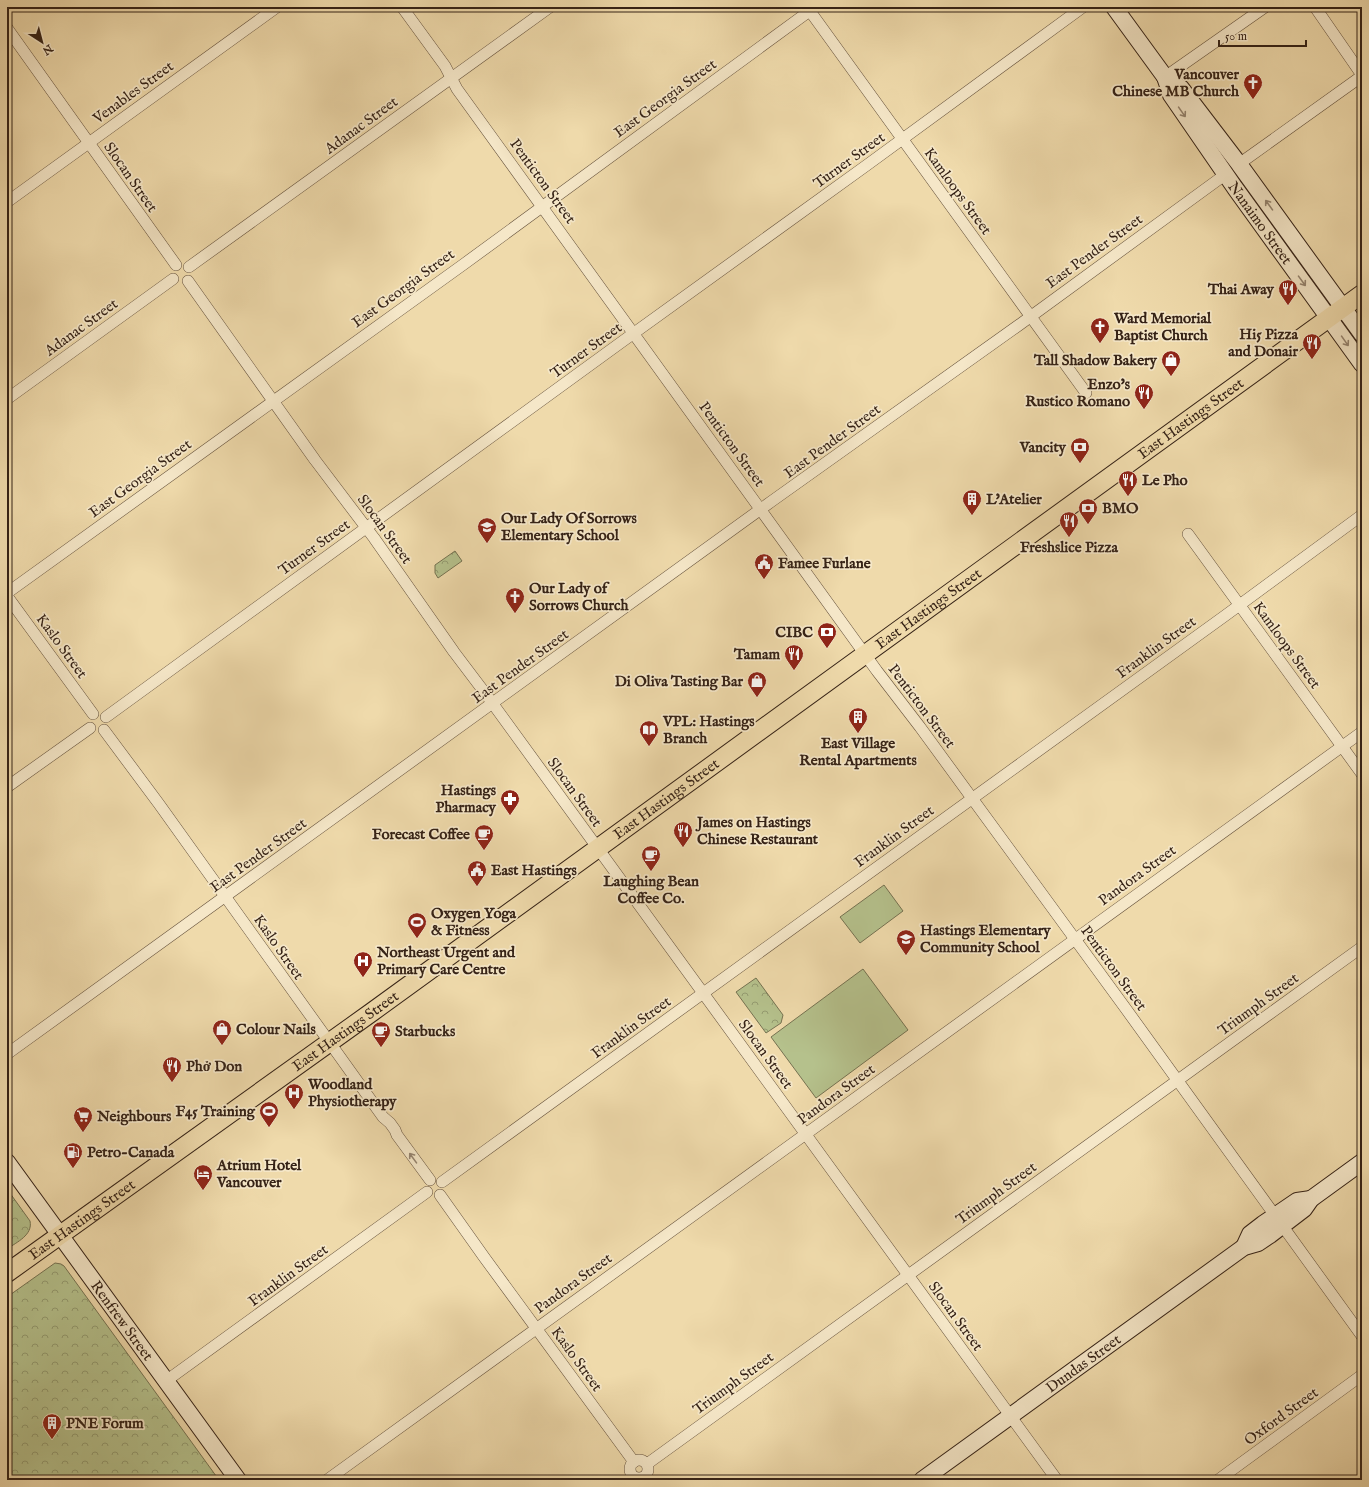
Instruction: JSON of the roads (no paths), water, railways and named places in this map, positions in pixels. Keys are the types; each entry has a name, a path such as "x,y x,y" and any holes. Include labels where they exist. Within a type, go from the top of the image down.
{"main road":[{"name":"East Hastings Street","path":"7,1273 329,1042 1362,294"}],"street":[{"name":"Venables Street","path":"7,202 277,7"},
{"name":"Penticton Street","path":"402,7 443,63 457,89 633,334 1178,1081 1362,1336"},
{"name":"Adanac Street","path":"189,267 550,7"},
{"name":"Turner Street","path":"106,717 366,527 903,140 1084,7"},
{"name":"Nanaimo Street","path":"1114,7 1165,77 1171,95 1226,174 1336,313 1362,334"},
{"path":"1165,77 1265,7"},
{"path":"1239,164 1362,76 1315,7"},
{"name":"Kamloops Street","path":"811,8 903,140 1086,393"},
{"name":"East Georgia Street","path":"7,593 542,206 811,8"},
{"name":"Slocan Street","path":"7,28 176,265"},
{"name":"Nanaimo Street","path":"1165,77 1181,88 1239,164 1336,313 1362,364"},
{"name":"East Pender Street","path":"7,1054 1226,174"},
{"path":"182,263 189,267 191,274 188,282 180,284 173,279 171,272 176,265 182,263"},
{"name":"Adanac Street","path":"7,399 173,279"},
{"name":"Slocan Street","path":"188,282 315,460 366,527 454,652 1057,1480"},
{"name":"Franklin Street","path":"442,1182 1240,605 1362,514"},
{"name":"Kamloops Street","path":"1188,534 1362,774"},
{"name":"Kaslo Street","path":"7,596 93,714"},
{"path":"101,713 106,717 108,722 104,730 95,731 90,728 89,719 93,714 101,713"},
{"path":"7,787 90,728"},
{"name":"Kaslo Street","path":"104,730 430,1180"},
{"name":"Pandora Street","path":"327,1480 1362,732"},
{"name":"Triumph Street","path":"647,1464 1362,947"},
{"name":"Renfrew Street","path":"7,1162 238,1480"},
{"name":"Dundas Street","path":"922,1480 1244,1247 1258,1243 1297,1201 1311,1199 1362,1162"},
{"path":"437,1178 442,1182 444,1190 440,1195 434,1196 427,1192 426,1187 430,1180 437,1178"},
{"name":"Franklin Street","path":"166,1381 427,1192"},
{"name":"Kaslo Street","path":"440,1195 634,1462"},
{"name":"Oxford Street","path":"1218,1480 1362,1375"},
{"path":"642,1461 647,1464 649,1470 646,1478 628,1477 634,1462 642,1461"}],"place":[{"name":"Vancouver Chinese MB Church","path":"1253,100"},
{"name":"Thai Away","path":"1288,306"},
{"name":"Ward Memorial Baptist Church","path":"1100,344"},
{"name":"Hi5 Pizza and Donair","path":"1312,360"},
{"name":"Tall Shadow Bakery","path":"1171,377"},
{"name":"Enzo's Rustico Romano","path":"1144,410"},
{"name":"Vancity","path":"1080,464"},
{"name":"Le Pho","path":"1128,497"},
{"name":"L'Atelier","path":"972,516"},
{"name":"BMO","path":"1088,525"},
{"name":"Freshslice Pizza","path":"1069,538"},
{"name":"Our Lady Of Sorrows Elementary School","path":"487,544"},
{"name":"Famee Furlane","path":"764,580"},
{"name":"Our Lady of Sorrows Church","path":"515,614"},
{"name":"CIBC","path":"827,649"},
{"name":"Tamam","path":"794,671"},
{"name":"Di Oliva Tasting Bar","path":"757,698"},
{"name":"East Village Rental Apartments","path":"858,734"},
{"name":"VPL: Hastings Branch","path":"649,747"},
{"name":"Hastings Pharmacy","path":"510,816"},
{"name":"James on Hastings Chinese Restaurant","path":"683,848"},
{"name":"Forecast Coffee","path":"484,851"},
{"name":"Laughing Bean Coffee Co.","path":"651,872"},
{"name":"East Hastings","path":"477,887"},
{"name":"Oxygen Yoga & Fitness","path":"417,939"},
{"name":"Hastings Elementary Community School","path":"906,956"},
{"name":"Northeast Urgent and Primary Care Centre","path":"363,978"},
{"name":"Colour Nails","path":"222,1046"},
{"name":"Starbucks","path":"381,1048"},
{"name":"Phở Don","path":"172,1083"},
{"name":"Woodland Physiotherapy","path":"294,1110"},
{"name":"F45 Training","path":"269,1128"},
{"name":"Neighbours","path":"83,1133"},
{"name":"Petro-Canada","path":"73,1169"},
{"name":"Atrium Hotel Vancouver","path":"203,1191"},
{"name":"PNE Forum","path":"52,1440"}]}
